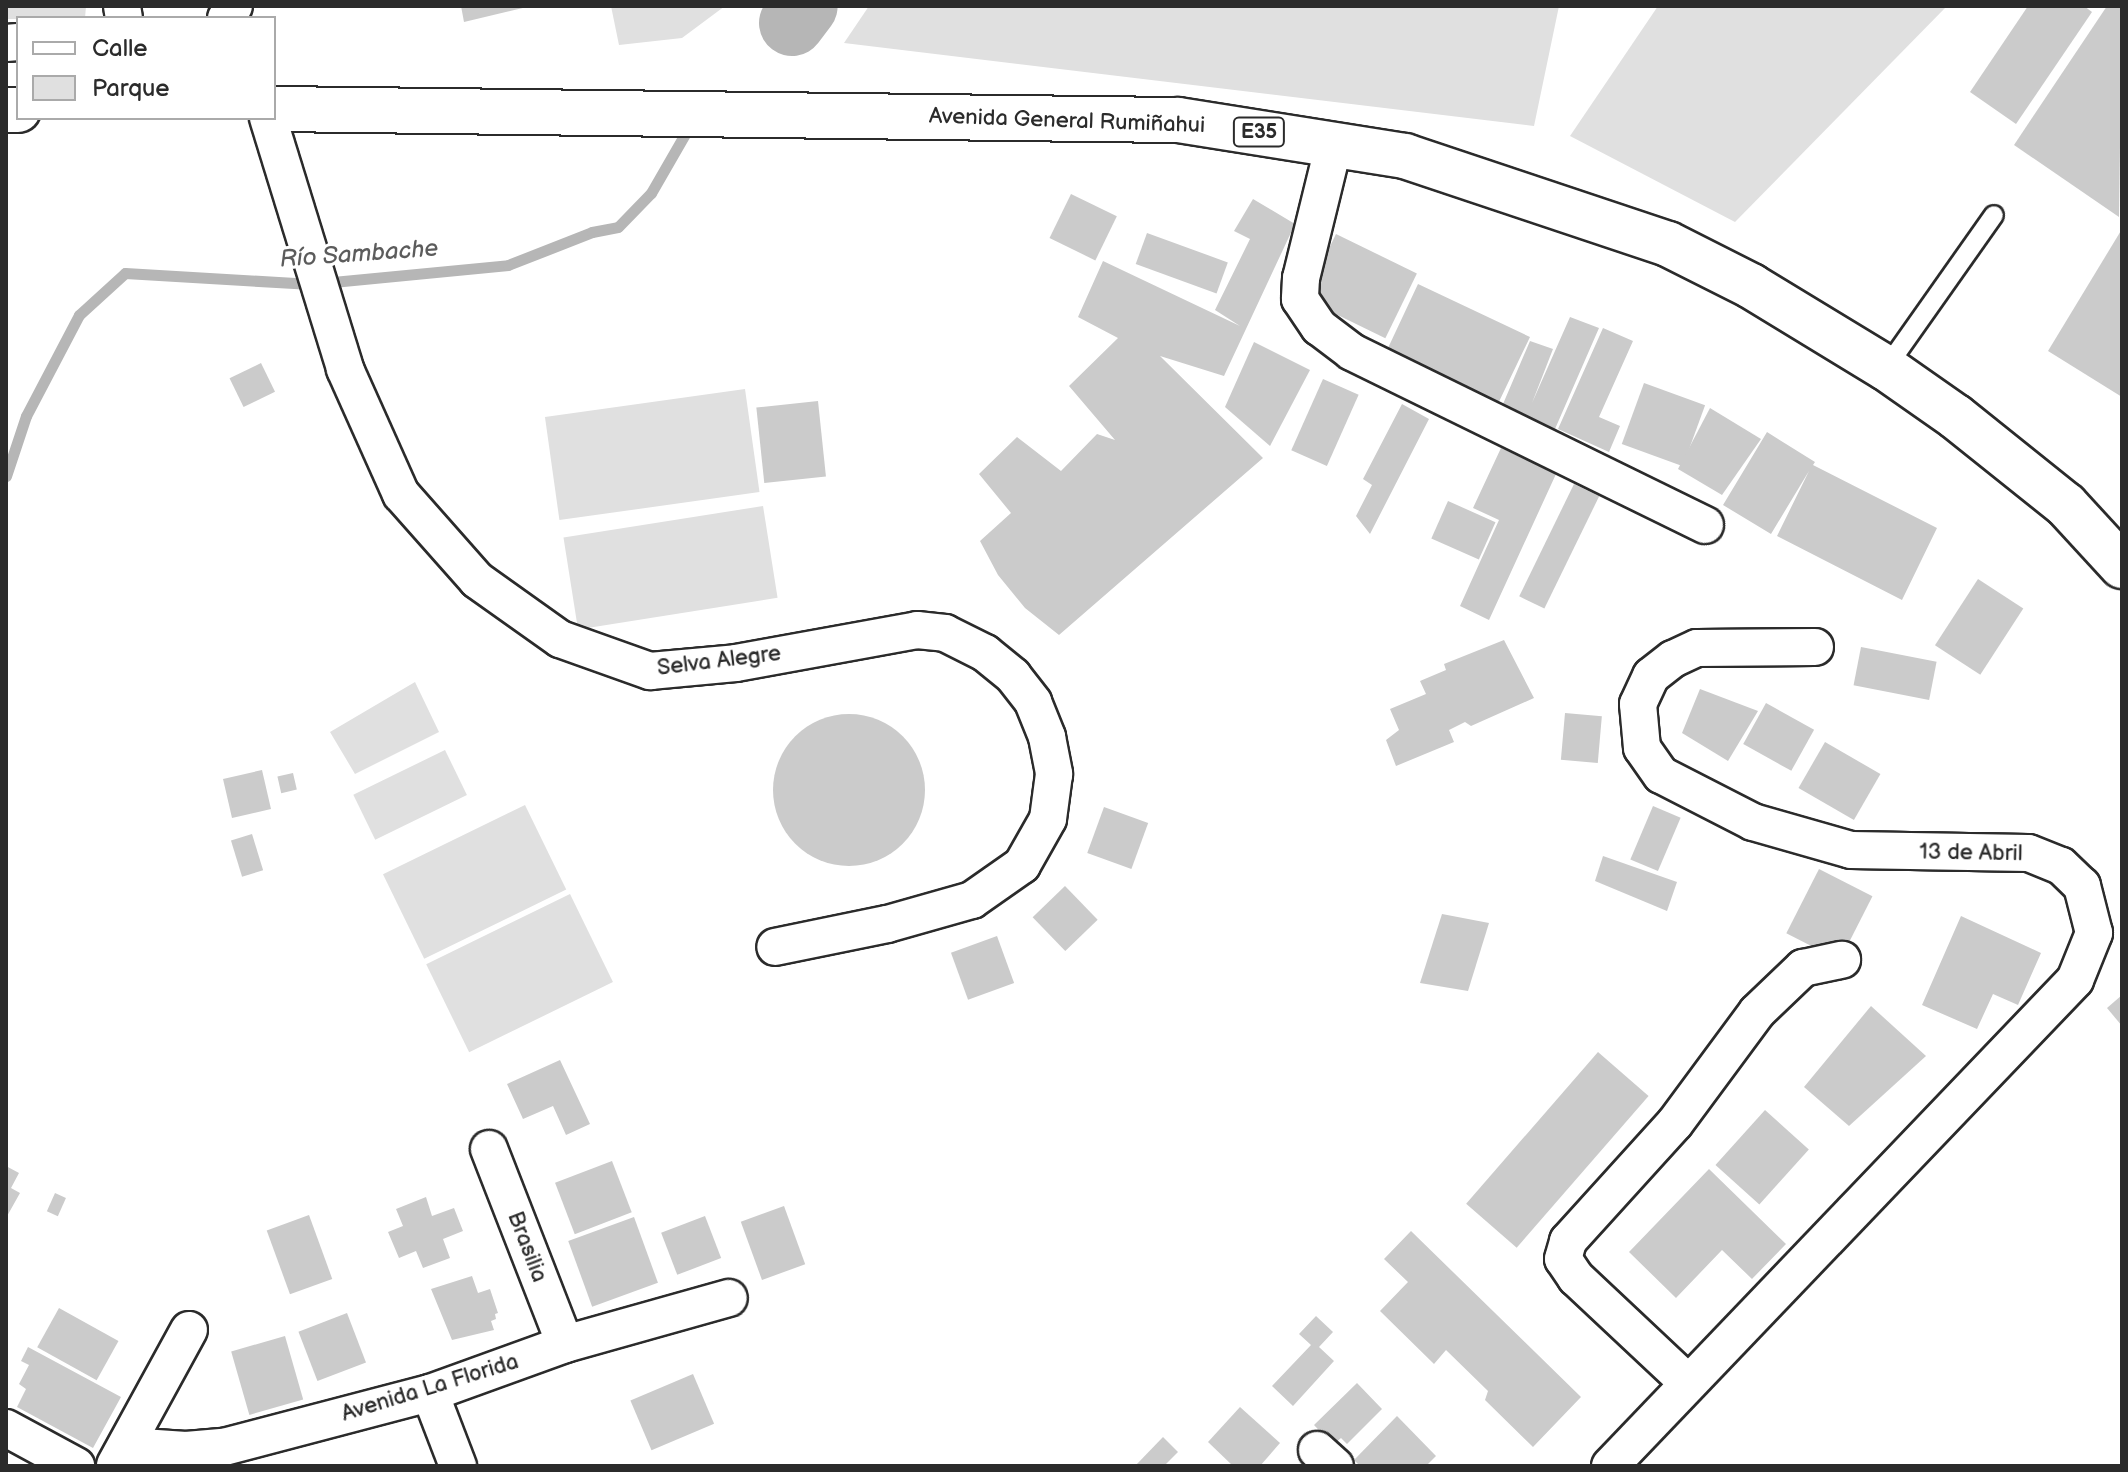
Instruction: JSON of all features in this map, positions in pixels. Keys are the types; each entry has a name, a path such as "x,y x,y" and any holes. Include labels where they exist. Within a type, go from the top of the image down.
{"highway":[{"name":"Avenida General Rumiñahui","path":"276,109 1178,120 1405,156 1668,244 1751,286 1886,368 1956,417 2066,505 2122,566"}],"street":[{"name":"Selva Alegre","path":"269,120 314,259 345,369 401,494 477,580 560,639 650,671 736,663 917,630 945,633 985,653 1013,676 1033,702 1047,737 1054,774 1048,819 1022,865 972,900 887,924 775,947"},
{"path":"1334,144 1301,278 1300,299 1319,327 1352,352 1705,525"},
{"name":"13 de Abril","path":"1610,1466 2075,980 2094,933 2082,886 2061,866 2028,853 1851,850 1753,822 1661,775 1642,748 1638,704 1651,676 1673,659 1697,648 1815,647"},
{"path":"1688,1383 1576,1278 1563,1259 1568,1241 1675,1123 1757,1012 1803,968 1842,960"},
{"name":"Brasilia","path":"489,1149 565,1344"},
{"name":"Avenida La Florida","path":"121,1456 186,1450 226,1457 430,1393 565,1344 729,1298"},
{"name":"Avenida La Florida","path":"121,1456 189,1330"},
{"path":"430,1393 458,1466"},
{"path":"6,1428 76,1466"}],"lane":[{"path":"1886,368 1994,215"}],"green space":[{"path":"6,6 86,6 85,16 16,16 16,19 6,19"},
{"path":"611,6 725,6 682,38 619,45"},
{"path":"869,6 1559,6 1534,126 844,43"},
{"path":"1658,6 1947,6 1735,222 1570,136"},
{"path":"745,389 759,492 559,520 545,417"},
{"path":"763,506 778,598 578,629 563,538"},
{"path":"415,682 439,732 355,774 330,732"},
{"path":"445,750 467,795 375,840 353,795"},
{"path":"525,805 566,889 424,959 383,874"},
{"path":"570,894 613,982 469,1052 426,964"}],"building":[{"path":"461,6 527,6 527,7 464,22"},
{"path":"2028,6 2084,6 2092,12 2016,124 1970,92"},
{"path":"2107,6 2122,6 2119,217 2014,145"},
{"path":"1071,194 1117,216 1095,260 1050,238"},
{"path":"1253,199 1295,224 1224,376 1160,356 1263,458 1059,635 1025,608 998,575 980,541 1011,513 979,474 1017,437 1061,471 1097,434 1115,440 1069,386 1118,338 1078,317 1103,261 1240,326 1215,310 1250,239 1234,231"},
{"path":"2122,229 2122,397 2048,351"},
{"path":"1147,233 1228,262 1217,293 1136,264"},
{"path":"1336,234 1417,273 1385,338 1304,299"},
{"path":"1418,284 1530,337 1495,410 1408,369 1413,360 1388,348"},
{"path":"1570,317 1599,328 1555,429 1503,404 1530,341 1553,349 1532,403"},
{"path":"1603,328 1633,341 1599,417 1620,426 1609,452 1558,429"},
{"path":"1254,342 1310,370 1270,446 1225,407"},
{"path":"261,363 275,392 244,407 230,378"},
{"path":"1323,379 1359,395 1327,466 1291,450"},
{"path":"1644,383 1705,405 1683,466 1622,444"},
{"path":"818,401 826,477 764,483 756,407"},
{"path":"1402,404 1429,419 1370,534 1356,516 1372,485 1363,479"},
{"path":"1710,408 1761,439 1722,495 1678,469"},
{"path":"1767,432 1815,462 1813,465 1937,528 1902,600 1777,536 1809,471 1771,534 1723,505"},
{"path":"1501,448 1556,474 1489,620 1460,606 1499,520 1473,508"},
{"path":"1574,484 1599,496 1544,609 1519,596"},
{"path":"1448,501 1496,522 1479,560 1431,538"},
{"path":"1978,579 2023,608 1980,675 1935,645"},
{"path":"1504,640 1534,698 1471,726 1465,722 1449,730 1454,742 1396,766 1386,740 1399,730 1390,709 1426,694 1420,681 1446,670 1444,664"},
{"path":"1861,647 1937,662 1929,700 1854,685"},
{"path":"1700,689 1758,711 1728,761 1682,733"},
{"path":"1766,703 1814,730 1791,771 1743,744"},
{"path":"1565,713 1602,716 1598,763 1561,760"},
{"path":"849,714 878,720 902,737 919,761 925,790 919,819 902,843 878,860 849,866 820,860 796,843 779,819 773,790 779,761 796,737 820,720"},
{"path":"1825,742 1880,774 1854,820 1798,788"},
{"path":"262,770 271,809 232,818 223,779"},
{"path":"293,773 297,790 281,793 277,777"},
{"path":"1653,806 1681,818 1658,871 1630,859"},
{"path":"1104,807 1148,823 1131,869 1087,853"},
{"path":"252,834 263,870 242,877 231,840"},
{"path":"1603,856 1677,882 1667,911 1595,881"},
{"path":"1819,869 1872,896 1840,960 1786,933"},
{"path":"1065,886 1098,920 1065,951 1033,917"},
{"path":"1442,914 1489,923 1468,991 1420,983"},
{"path":"1961,916 2041,953 2018,1005 1993,994 1977,1029 1922,1005"},
{"path":"997,936 1014,983 968,1000 951,953"},
{"path":"2122,995 2122,1026 2107,1008"},
{"path":"1871,1006 1926,1056 1849,1126 1804,1087"},
{"path":"1598,1052 1649,1096 1517,1248 1466,1204"},
{"path":"560,1060 590,1124 566,1135 553,1106 523,1119 507,1084"},
{"path":"1765,1110 1809,1149 1759,1204 1715,1165"},
{"path":"612,1161 632,1212 575,1234 555,1183"},
{"path":"6,1166 19,1173 11,1188 20,1193 6,1218"},
{"path":"1709,1169 1786,1244 1752,1279 1722,1250 1676,1298 1629,1252"},
{"path":"55,1193 66,1198 58,1216 47,1211"},
{"path":"426,1197 432,1216 454,1208 463,1231 443,1239 450,1258 423,1268 416,1251 399,1258 388,1232 403,1226 396,1209"},
{"path":"784,1206 805,1264 762,1280 741,1222"},
{"path":"309,1215 332,1279 290,1294 267,1230"},
{"path":"705,1216 721,1258 677,1275 661,1233"},
{"path":"634,1217 658,1283 592,1307 568,1241"},
{"path":"1411,1231 1581,1397 1533,1447 1485,1400 1488,1391 1446,1350 1434,1364 1380,1311 1408,1282 1384,1259"},
{"path":"472,1276 478,1293 490,1289 498,1313 495,1314 496,1319 491,1321 494,1330 452,1340 431,1289"},
{"path":"59,1308 118,1341 97,1380 37,1347"},
{"path":"347,1313 366,1362 317,1381 298,1332"},
{"path":"1316,1316 1333,1332 1319,1347 1334,1361 1293,1406 1272,1386 1311,1345 1299,1334"},
{"path":"285,1336 303,1399 249,1415 231,1351"},
{"path":"28,1347 121,1397 93,1448 17,1407 26,1389 19,1384 29,1365 21,1361"},
{"path":"693,1374 714,1424 652,1450 630,1401"},
{"path":"1357,1383 1382,1409 1347,1444 1341,1438 1333,1445 1314,1425"},
{"path":"1240,1407 1280,1443 1260,1466 1233,1466 1208,1442"},
{"path":"1397,1416 1436,1456 1426,1466 1360,1466 1354,1460"},
{"path":"1163,1437 1178,1452 1164,1466 1135,1466"}],"waterway":[{"path":"792,23 805,6"},
{"name":"Río Sambache","path":"6,476 26,416 79,315 125,273 312,284 508,265 592,232 618,227 651,193 685,134"}]}
